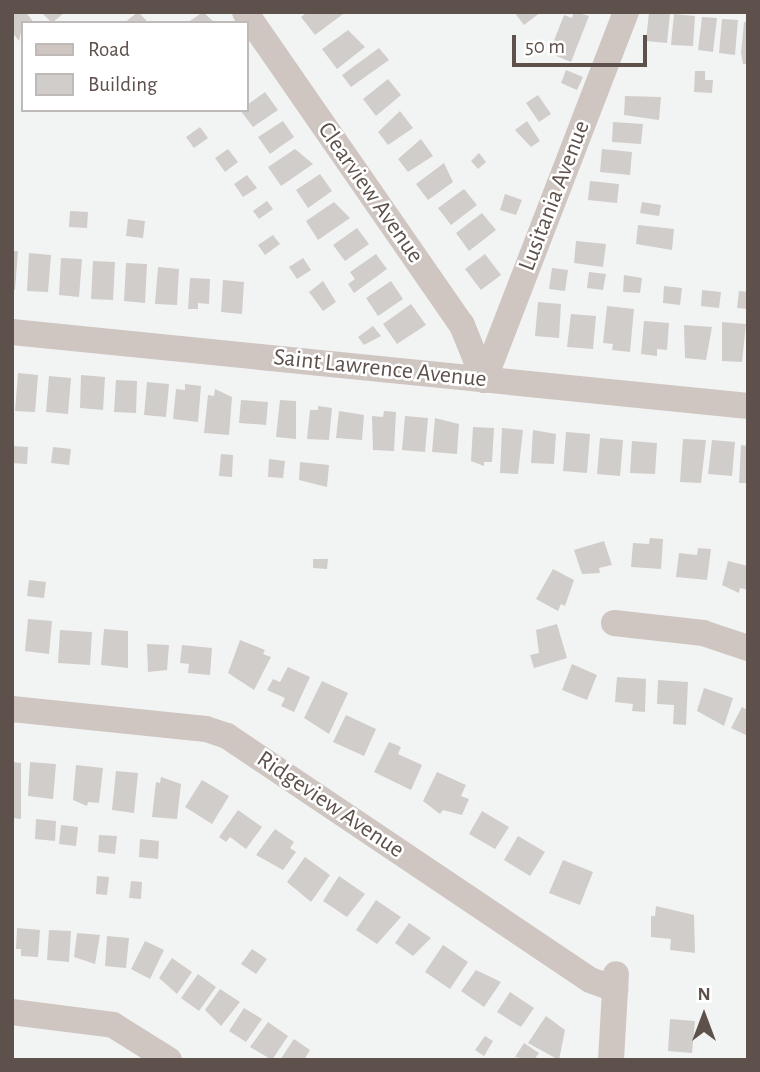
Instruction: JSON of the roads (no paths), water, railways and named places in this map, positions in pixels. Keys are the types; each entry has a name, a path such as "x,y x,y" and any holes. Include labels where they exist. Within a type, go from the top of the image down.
{"street":[{"name":"Clearview Avenue","path":"245,12 462,325 484,380"},
{"name":"Lusitania Avenue","path":"484,380 626,12"},
{"name":"Saint Lawrence Avenue","path":"12,332 748,406"},
{"path":"614,623 703,633 748,648"},
{"name":"Ridgeview Avenue","path":"12,709 206,729 227,736 590,980 616,981 611,1060"},
{"path":"12,1012 113,1025 169,1060"}]}
